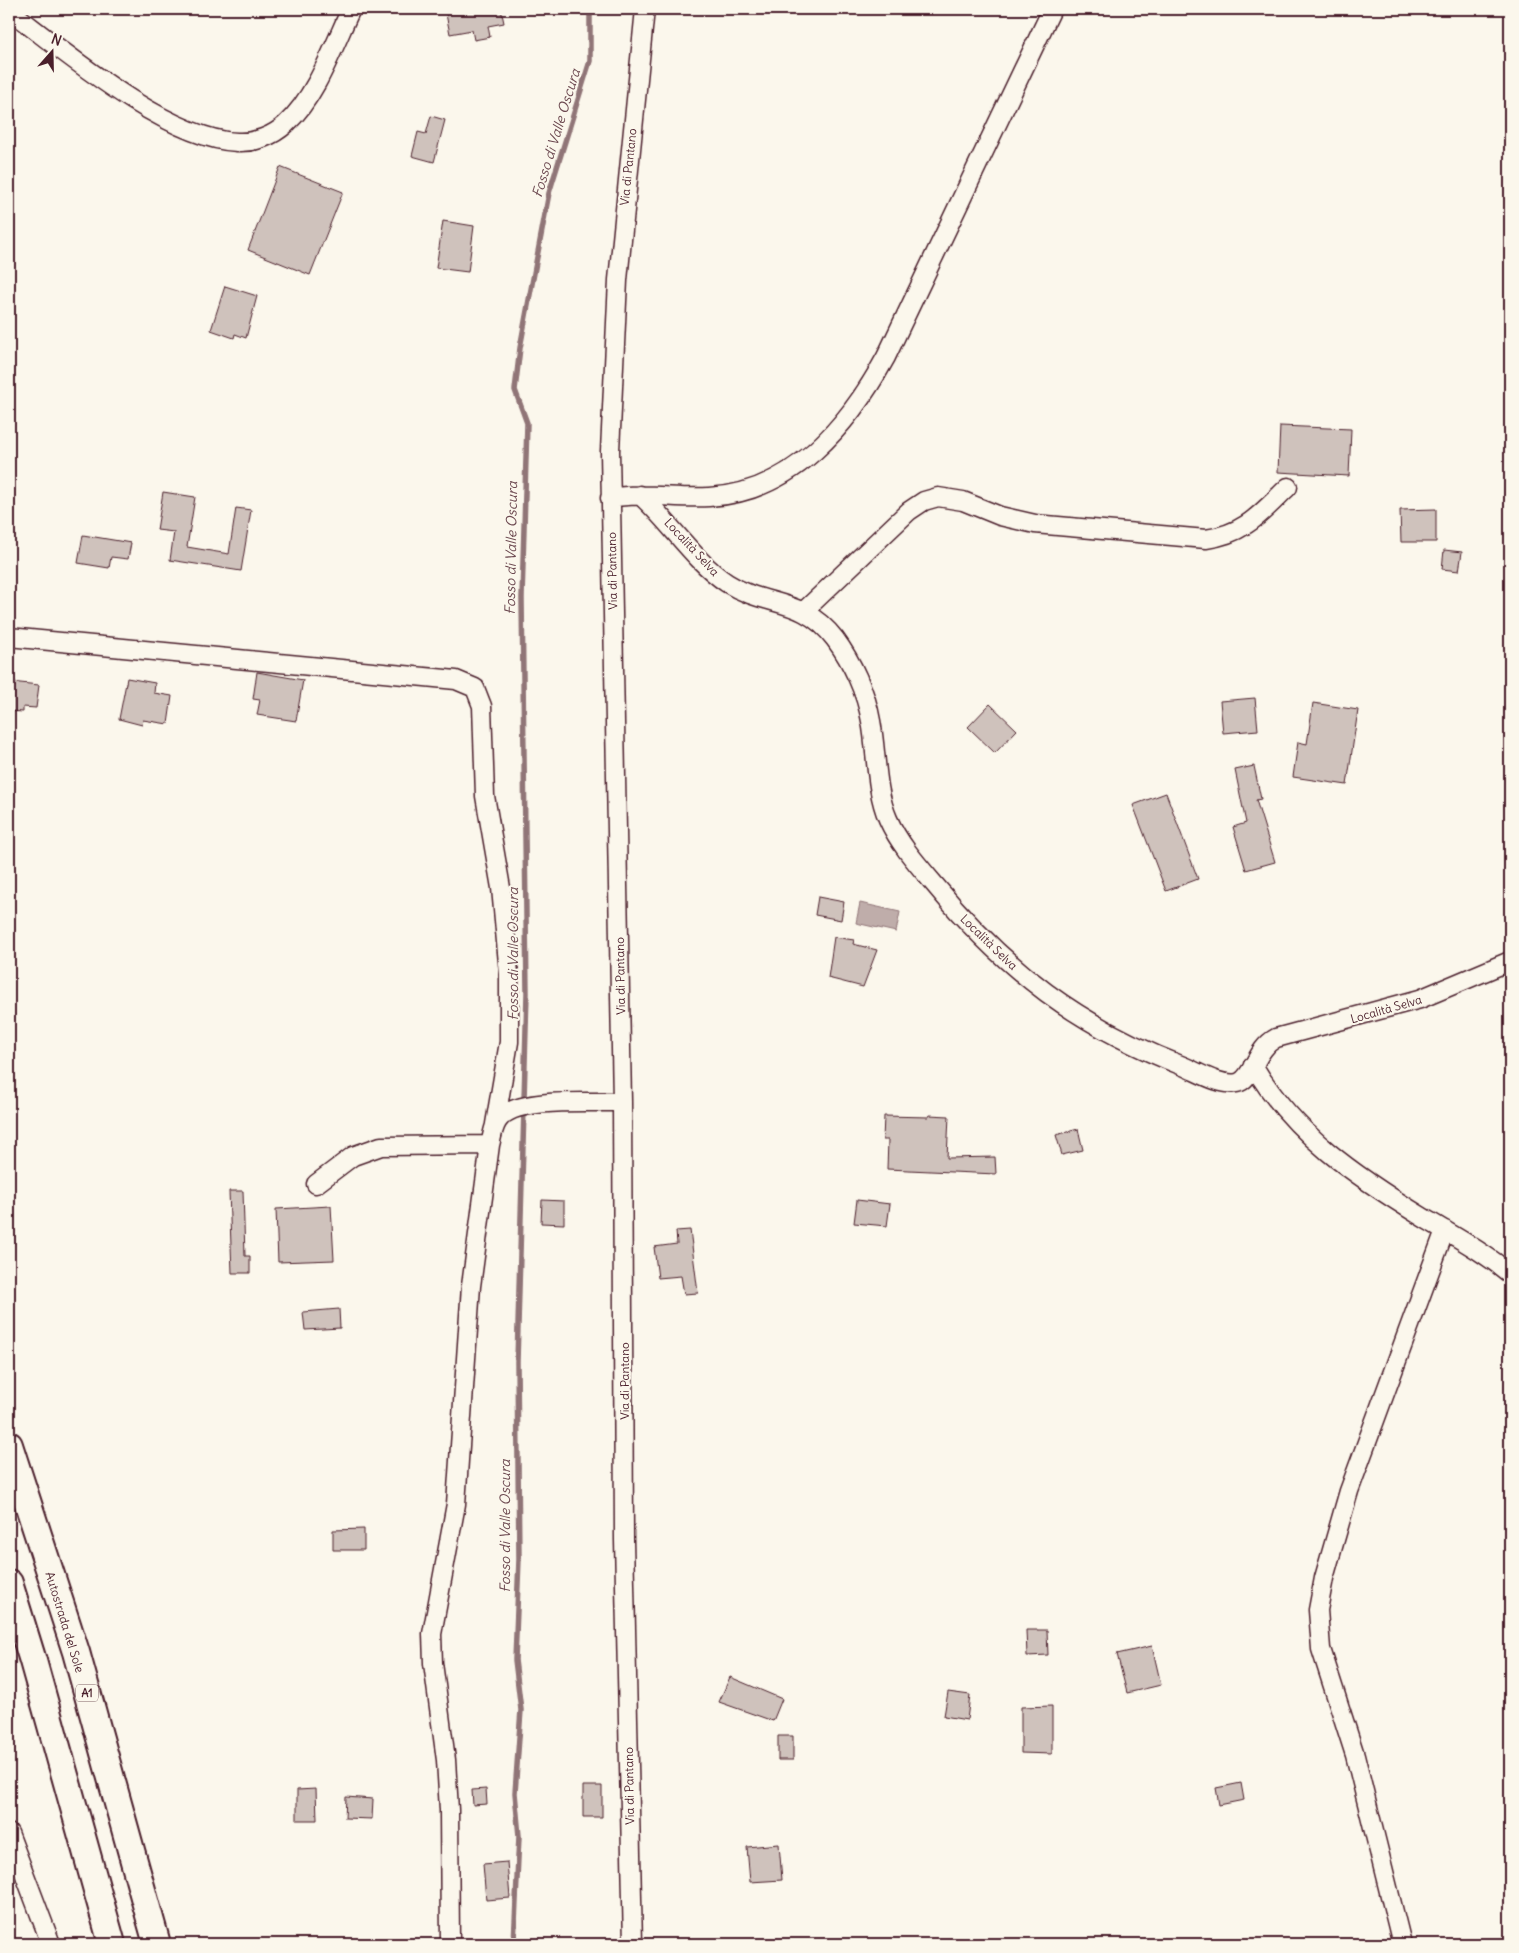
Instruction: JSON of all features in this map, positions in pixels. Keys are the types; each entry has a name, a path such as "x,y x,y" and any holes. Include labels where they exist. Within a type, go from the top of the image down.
{"highway":[{"name":"Autostrada del Sole","path":"9,1445 76,1652 157,1944"},
{"path":"9,1583 33,1661 112,1944"}],"street":[{"path":"9,10 70,58 160,115 208,136 244,142 258,140 278,131 294,116 318,78 351,9"},
{"name":"Via di Pantano","path":"633,1944 624,1530 622,1102 610,498 614,332 622,228 645,9"},
{"path":"610,498 640,495 709,498 749,490 790,471 816,450 841,425 863,396 886,357 1049,14"},
{"path":"804,611 909,511 931,499 946,498 963,501 1000,516 1035,524 1206,539 1230,534 1245,526 1288,487"},
{"name":"Località Selva","path":"640,495 667,520 708,568 727,583 754,596 804,611 820,622 833,636 862,687 872,721 884,806 894,830 908,853 977,932 1013,966 1089,1022 1129,1044 1227,1083 1242,1081 1261,1050 1276,1038 1420,1000 1510,961"},
{"path":"9,637 456,680 475,688 482,701 485,796 501,888 509,974 509,1042 490,1145 471,1286 456,1504 432,1634 433,1663 443,1739 449,1810 450,1944"},
{"path":"1253,1065 1288,1116 1318,1144 1364,1179 1487,1256 1510,1274"},
{"path":"495,1124 510,1110 523,1105 622,1102"},
{"path":"316,1184 353,1156 381,1146 490,1145"},
{"path":"1402,1944 1351,1740 1321,1649 1318,1610 1324,1578 1349,1491 1445,1230"},
{"path":"9,1833 50,1944"}],"shaded area":[{"path":"860,903 900,912 896,932 856,923"}],"building":[{"path":"445,9 501,9 504,23 488,26 490,37 474,40 472,30 450,34"},
{"path":"431,116 445,120 434,162 412,156 418,132 426,134"},
{"path":"280,167 343,192 310,275 248,250"},
{"path":"443,221 474,226 468,272 436,268"},
{"path":"225,286 257,296 246,338 235,334 234,338 211,330"},
{"path":"1280,426 1351,429 1349,476 1278,472"},
{"path":"163,492 195,497 187,547 229,554 236,508 251,510 241,571 170,560 174,532 157,530"},
{"path":"1436,509 1436,542 1401,542 1400,510"},
{"path":"83,535 131,543 128,559 111,557 109,568 78,563"},
{"path":"1444,550 1462,552 1459,571 1442,569"},
{"path":"257,672 303,680 296,721 257,715 260,700 253,699"},
{"path":"127,678 155,683 154,693 172,696 168,724 143,720 142,725 119,719"},
{"path":"11,682 39,685 36,708 23,707 23,712 9,711"},
{"path":"1255,698 1258,730 1223,733 1220,701"},
{"path":"1313,703 1358,710 1347,785 1293,777 1298,742 1307,744"},
{"path":"990,704 1017,730 995,753 968,727"},
{"path":"1254,766 1261,799 1256,800 1275,862 1246,870 1233,827 1246,823 1235,770"},
{"path":"1166,793 1198,879 1166,891 1133,805"},
{"path":"818,897 844,902 841,920 815,915"},
{"path":"834,937 854,940 853,944 877,950 863,987 828,978"},
{"path":"929,1115 949,1116 947,1158 995,1157 996,1174 887,1169 888,1140 883,1140 884,1116 929,1117"},
{"path":"1078,1129 1083,1150 1062,1155 1056,1135"},
{"path":"229,1191 243,1191 245,1256 250,1256 250,1273 232,1273"},
{"path":"542,1200 564,1201 564,1224 541,1223"},
{"path":"857,1200 890,1204 887,1226 854,1223"},
{"path":"331,1206 334,1260 278,1262 276,1209"},
{"path":"690,1230 698,1293 684,1294 681,1276 658,1278 654,1247 677,1244 676,1231"},
{"path":"339,1309 340,1328 305,1330 303,1312"},
{"path":"364,1529 364,1550 333,1550 333,1530"},
{"path":"1026,1630 1047,1630 1048,1655 1027,1656"},
{"path":"1152,1646 1161,1685 1127,1693 1117,1654"},
{"path":"730,1677 782,1699 773,1721 719,1702"},
{"path":"948,1692 970,1695 967,1720 944,1716"},
{"path":"1052,1706 1052,1754 1021,1753 1021,1707"},
{"path":"778,1736 793,1736 793,1760 778,1760"},
{"path":"1241,1783 1244,1800 1219,1805 1216,1788"},
{"path":"583,1786 602,1786 602,1817 583,1817"},
{"path":"316,1789 317,1820 297,1820 297,1790"},
{"path":"486,1789 487,1804 473,1805 472,1790"},
{"path":"346,1797 373,1799 372,1819 345,1818"},
{"path":"779,1844 782,1880 750,1882 747,1847"},
{"path":"507,1862 510,1898 486,1900 483,1864"}],"waterway":[{"name":"Fosso di Valle Oscura","path":"524,1100 527,993 522,598 527,423 515,390 520,348 549,193 590,61 590,9"},
{"name":"Fosso di Valle Oscura","path":"514,1944 519,1836 515,1793 521,1710 515,1660 519,1559 517,1362 524,1109"}]}
